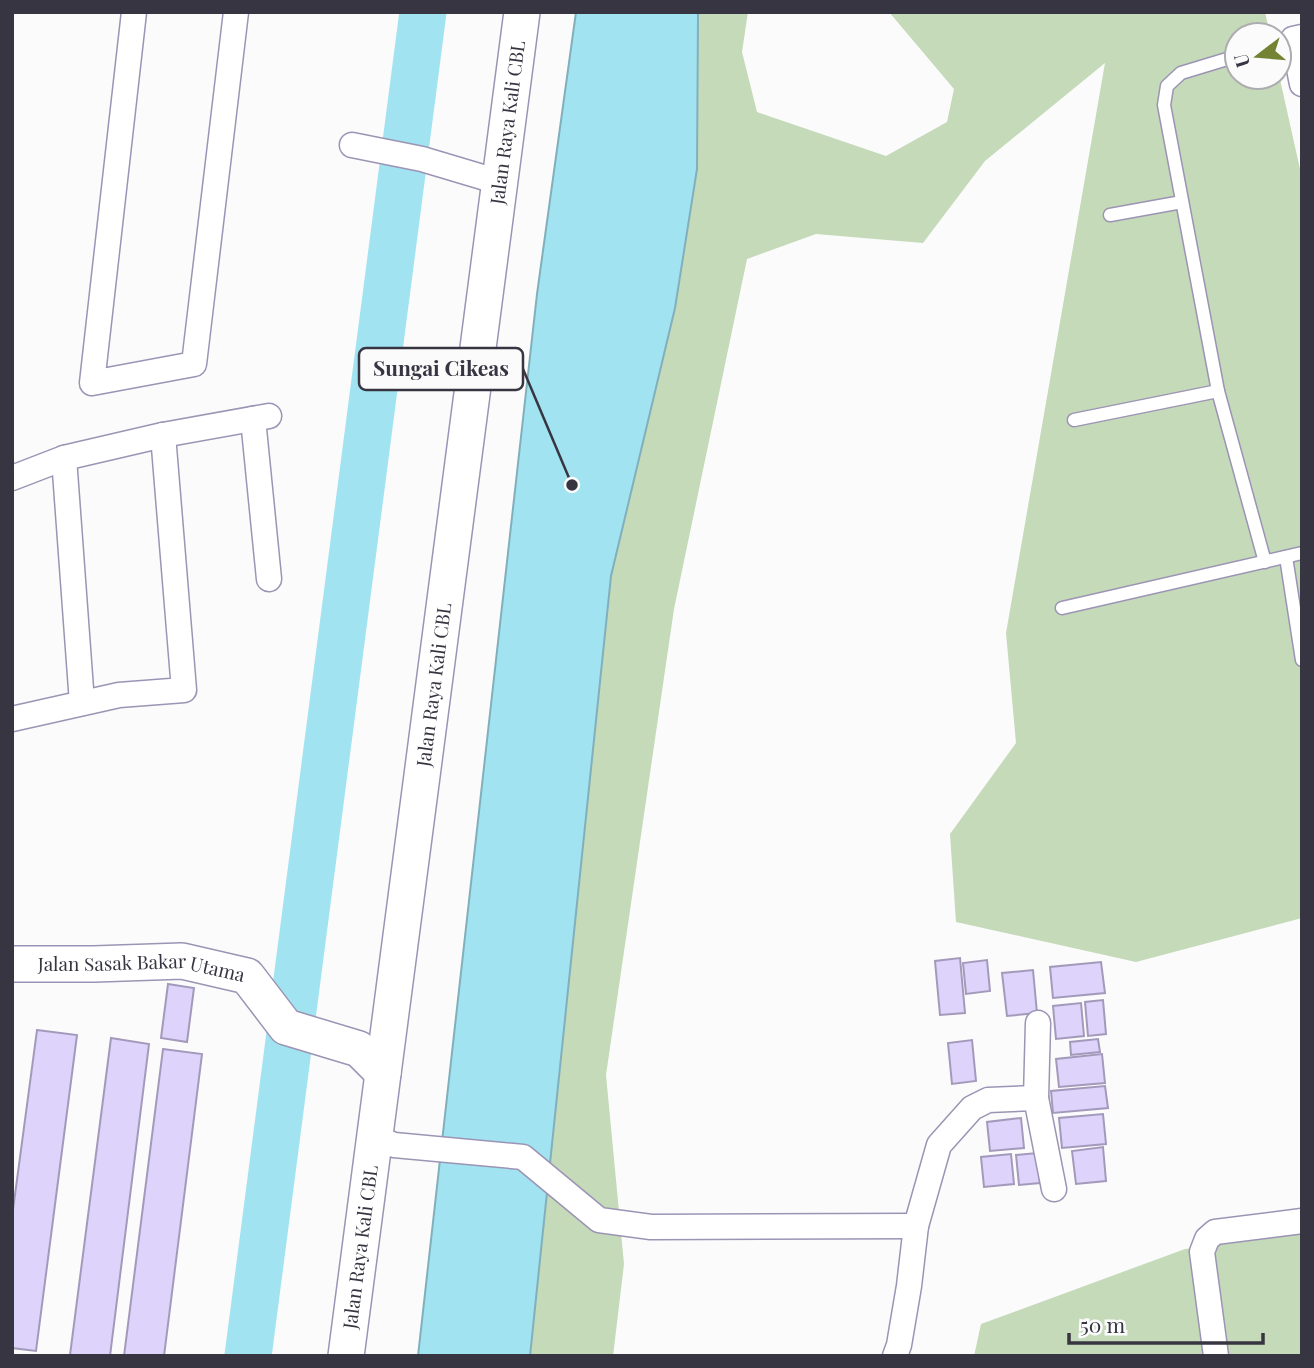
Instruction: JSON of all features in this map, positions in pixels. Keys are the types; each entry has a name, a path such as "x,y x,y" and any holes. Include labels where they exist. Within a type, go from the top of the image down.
{"main road":[{"name":"Jalan Raya Kali CBL","path":"345,1356 384,1141 383,1073 522,12"},
{"name":"Jalan Sasak Bakar Utama","path":"12,964 182,961 247,976 286,1027 359,1049 383,1073"}],"street":[{"path":"134,12 92,383 194,364 236,12"},
{"path":"1293,47 1302,83"},
{"path":"352,145 422,159 499,182"},
{"path":"12,478 64,458 163,435 261,418 270,579"},
{"path":"12,719 119,695 184,690 163,435"},
{"path":"64,458 82,702"},
{"path":"1038,1023 1036,1098 1054,1189"},
{"path":"895,1356 909,1286 916,1226 939,1145 972,1108 988,1100 1036,1098"},
{"path":"384,1141 523,1157 599,1220 651,1227 916,1226"},
{"path":"1216,1356 1202,1252 1207,1239 1214,1232 1302,1221"}],"lane":[{"path":"1223,60 1181,73 1167,86 1164,105 1218,391 1265,562"},
{"path":"1110,215 1182,202"},
{"path":"1074,420 1218,391"},
{"path":"1062,608 1302,553"},
{"path":"1286,557 1302,660"}],"green space":[{"path":"695,12 748,12 742,52 757,112 886,156 947,122 954,89 889,12 1265,12 1267,21 1223,21 1223,91 1283,91 1302,178 1302,918 1136,962 956,922 950,834 1016,743 1006,633 1105,63 985,161 923,243 816,234 747,259 674,609 606,1075 624,1264 613,1356 530,1356 611,576 675,308 697,169"},
{"path":"1302,1233 1302,1356 974,1356 981,1324 1185,1249"}],"water":[{"path":"576,12 698,12 697,169 675,308 611,576 530,1356 418,1356 537,294"}],"building":[{"path":"960,958 965,1013 940,1015 935,961"},
{"path":"987,960 990,991 966,994 963,963"},
{"path":"1101,962 1105,993 1053,998 1050,967"},
{"path":"1033,970 1037,1013 1007,1016 1002,973"},
{"path":"168,984 194,988 187,1042 161,1038"},
{"path":"1103,1000 1106,1034 1088,1036 1085,1002"},
{"path":"1081,1003 1084,1036 1056,1039 1053,1006"},
{"path":"37,1030 77,1035 36,1351 12,1348 12,1217"},
{"path":"111,1038 149,1044 110,1356 77,1356 70,1355"},
{"path":"1098,1039 1100,1052 1071,1055 1070,1042"},
{"path":"972,1040 976,1081 952,1084 948,1043"},
{"path":"163,1049 202,1054 164,1356 124,1356"},
{"path":"1102,1054 1105,1083 1059,1087 1056,1059"},
{"path":"1105,1086 1108,1108 1053,1113 1051,1091"},
{"path":"1103,1114 1106,1144 1062,1148 1059,1118"},
{"path":"1021,1118 1024,1148 990,1151 987,1122"},
{"path":"1103,1147 1106,1181 1076,1184 1072,1151"},
{"path":"1037,1153 1040,1183 1019,1185 1016,1155"},
{"path":"1011,1154 1014,1184 984,1187 981,1157"}],"waterway":[{"path":"248,1356 423,12"}],"place":[{"name":"Sungai Cikeas","path":"572,485"}]}
